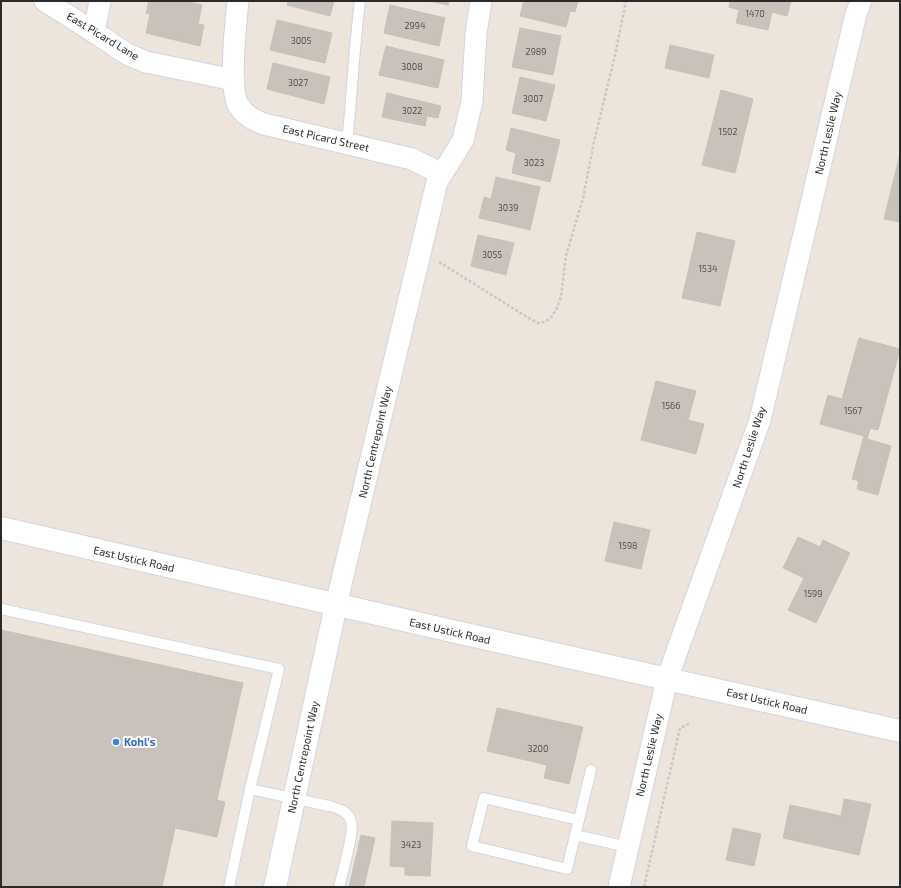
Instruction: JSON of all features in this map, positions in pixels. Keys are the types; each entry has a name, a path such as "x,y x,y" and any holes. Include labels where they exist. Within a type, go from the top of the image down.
{"main road":[{"name":"East Ustick Road","path":"1,528 336,605 900,731"},
{"name":"North Centrepoint Way","path":"275,887 336,605"}],"street":[{"name":"East Picard Lane","path":"45,1 127,54 146,62 234,80"},
{"path":"94,32 100,1"},
{"name":"East Picard Street","path":"238,1 234,44 235,98 239,106 252,120 412,159 442,174"},
{"name":"North Centrepoint Way","path":"336,605 437,182 463,140 472,101 476,33 481,1"},
{"name":"North Leslie Way","path":"619,887 667,679 760,420 856,14 861,1"}],"lane":[{"path":"347,143 355,35 360,1"},
{"path":"1,609 279,669 250,789 230,887"},
{"path":"579,820 484,798 472,846 567,869 575,835 579,820 591,770"},
{"path":"250,789 336,808 348,814 351,820 352,833 339,887"},
{"path":"575,835 628,847"}],"path":[{"path":"421,251 538,323 545,322 552,316 557,308 561,296 566,256 583,198 626,1"},
{"path":"644,887 680,728 689,724"}],"building":[{"path":"149,1 184,1 202,5 198,24 204,25 200,46 146,33 150,14 146,13"},
{"path":"288,1 334,1 330,16 287,5"},
{"path":"429,1 449,1 448,5"},
{"path":"524,1 578,1 575,12 570,11 566,27 520,16"},
{"path":"730,1 791,1 787,16 772,12 768,30 736,23 739,10 729,7"},
{"path":"390,5 445,18 439,46 384,33"},
{"path":"277,20 332,33 325,63 270,50"},
{"path":"520,28 561,36 553,75 512,67"},
{"path":"670,45 714,55 709,78 665,68"},
{"path":"386,46 444,60 438,88 379,75"},
{"path":"273,63 330,77 324,104 267,89"},
{"path":"520,77 555,85 546,121 512,113"},
{"path":"721,90 753,99 735,173 702,165"},
{"path":"387,93 441,106 438,118 427,116 425,126 382,117"},
{"path":"511,128 560,140 550,182 512,173 516,153 506,150"},
{"path":"900,154 900,222 884,219"},
{"path":"496,177 540,187 530,230 479,218 484,197 491,199"},
{"path":"697,232 735,241 720,306 682,298"},
{"path":"478,235 514,243 506,275 471,266"},
{"path":"859,338 900,349 878,430 870,428 867,439 891,446 878,495 857,489 859,481 852,479 864,436 820,424 828,395 842,399"},
{"path":"656,381 696,391 688,420 704,424 696,454 641,440"},
{"path":"614,522 650,530 641,569 605,561"},
{"path":"798,537 820,547 823,540 850,553 816,623 788,610 804,578 783,568"},
{"name":"Kohl's","path":"1,630 243,683 217,800 225,802 217,837 175,828 162,887 1,887"},
{"path":"497,708 583,727 569,784 544,778 547,765 487,751"},
{"path":"844,799 871,804 859,855 783,838 790,805 841,816"},
{"path":"392,821 433,823 430,876 405,875 405,867 390,866"},
{"path":"733,828 761,834 754,866 726,860"},
{"path":"361,835 375,838 364,887 349,887"}],"place":[{"name":"Kohl's","path":"116,742"}]}
